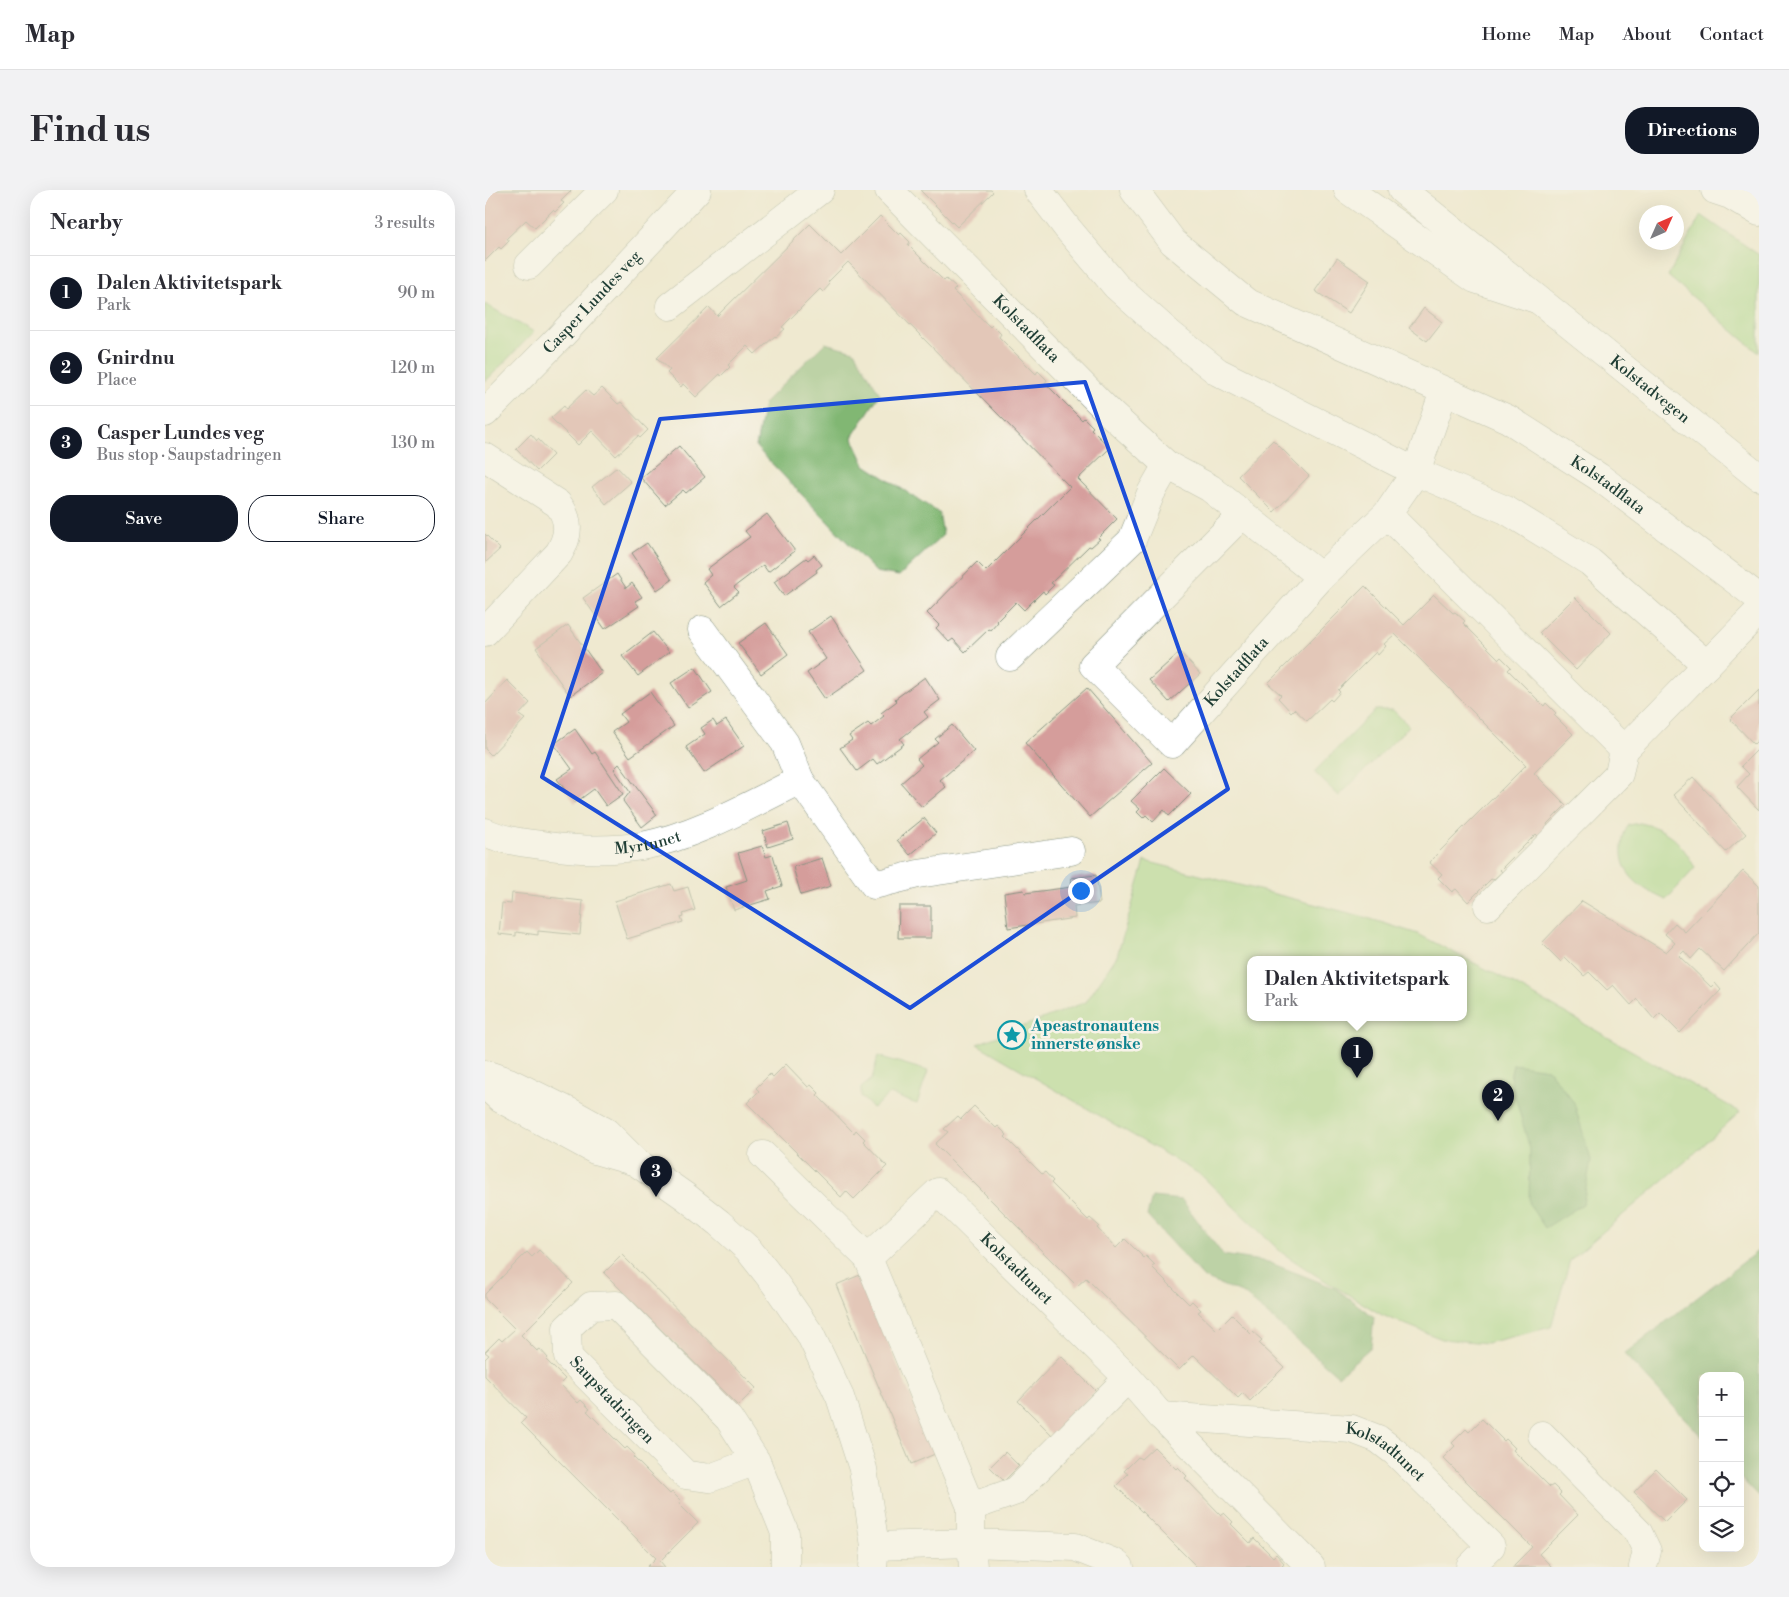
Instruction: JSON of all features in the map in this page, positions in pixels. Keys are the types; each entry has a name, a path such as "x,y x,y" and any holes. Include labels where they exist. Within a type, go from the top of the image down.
{"street":[{"path":"529,265 604,190"},
{"name":"Casper Lundes veg","path":"485,413 560,337 697,190"},
{"path":"670,306 821,190"},
{"name":"Kolstadflata","path":"889,190 1112,414 1167,465 1210,488 1242,516 1321,577"},
{"path":"1038,190 1116,286 1170,334 1218,372 1416,472 1506,510 1590,562 1707,665"},
{"name":"Kolstadflata","path":"1135,190 1173,242 1246,302 1509,419 1599,477 1759,598"},
{"name":"Kolstadvegen","path":"1349,190 1475,279 1540,300"},
{"name":"Kolstadvegen","path":"1402,190 1759,477"},
{"path":"1726,192 1759,212"},
{"name":"Kolstadflata","path":"1242,516 1093,665 1172,744 1321,577 1387,514 1416,472 1444,391"},
{"path":"485,457 558,504 564,512 568,532 559,553 485,632"},
{"path":"1010,657 1132,540 1151,493 1167,465"},
{"path":"1387,514 1624,750"},
{"path":"1488,906 1619,774 1624,750 1759,611"},
{"path":"701,630 785,743 800,780 874,885 918,874 1071,851"},
{"name":"Myrtunet","path":"485,832 526,843 566,848 608,849 642,846 669,839 711,823 800,780"},
{"path":"485,1074 509,1082 606,1132 636,1162 719,1223 748,1250 774,1282 810,1334 840,1397 863,1469 874,1556 972,1555 1075,1548 1115,1563 1119,1567"},
{"path":"485,1085 501,1099 595,1150 636,1162"},
{"path":"763,1155 868,1258 971,1507 972,1555"},
{"name":"Kolstadtunet","path":"868,1258 938,1192 1128,1378 1161,1416 1311,1567"},
{"name":"Saupstadringen","path":"756,1461 710,1478 686,1475 568,1357 567,1328 591,1306 616,1305 729,1419 756,1461 785,1533 785,1567"},
{"path":"971,1507 1016,1491 1128,1378"},
{"name":"Kolstadtunet","path":"1161,1416 1325,1426 1352,1430 1378,1439 1395,1452 1491,1546 1470,1567"},
{"path":"1542,1436 1638,1532 1647,1551 1643,1567"}],"highlighted area":[{"path":"1085,382 1228,789 910,1008 542,777 660,419"}],"green space":[{"path":"1701,215 1759,255 1759,353 1668,276 1682,250 1684,250 1684,246"},
{"path":"485,304 534,332 485,382"},
{"path":"825,343 854,351 880,394 852,437 865,465 939,513 943,535 899,576 876,572 756,447 764,403"},
{"path":"1375,710 1393,710 1409,726 1339,796 1314,772"},
{"path":"1640,823 1667,833 1680,844 1695,868 1666,900 1641,886 1629,874 1625,866 1622,857 1624,833 1629,825"},
{"path":"1145,861 1361,916 1418,934 1461,956 1247,956 1247,1021 1467,1021 1467,959 1740,1112 1570,1260 1551,1327 1487,1343 1442,1339 1382,1315 1314,1274 1281,1252 1201,1175 977,1044 1086,1002 1117,956"},
{"path":"878,1056 928,1071 917,1104 890,1094 873,1108 861,1097 861,1088 872,1079"},
{"path":"1513,1064 1548,1069 1574,1103 1591,1160 1583,1204 1545,1228 1529,1204 1530,1149 1510,1078"},
{"path":"1152,1197 1182,1200 1223,1255 1268,1262 1335,1288 1374,1317 1371,1347 1338,1376 1244,1294 1204,1278 1147,1216"},
{"path":"1759,1250 1759,1497 1744,1481 1744,1372 1699,1372 1699,1434 1624,1354"}],"building":[{"path":"485,190 572,190 561,201 564,203 555,212 553,210 535,228 526,220 507,238 509,241 501,249 499,247 485,261"},
{"path":"922,190 991,190 993,192 957,227"},
{"path":"880,216 899,235 901,233 910,242 908,245 944,281 946,279 956,288 953,291 990,327 992,325 1001,334 999,337 1036,374 1038,371 1047,380 1045,383 1082,420 1084,418 1093,427 1091,429 1110,448 1078,479 1117,519 1098,538 1100,539 1091,547 1089,546 1051,583 1054,585 1045,594 1043,591 1024,610 1016,602 997,621 991,630 989,629 965,652 953,639 949,642 936,628 939,625 927,613 977,562 986,571 1070,487 848,262 828,282 830,284 823,292 820,289 782,327 785,329 776,337 755,354 747,346 728,365 730,367 721,376 720,374 696,397 683,384 681,387 667,373 670,370 657,358 709,307 717,316 810,224 841,255"},
{"path":"1337,258 1370,281 1349,313 1315,291"},
{"path":"1424,308 1442,322 1427,341 1409,328"},
{"path":"602,388 618,404 621,402 648,430 640,438 638,436 616,456 592,431 578,445 551,418 564,406 566,409 586,390 593,396"},
{"path":"531,434 553,455 537,471 516,449"},
{"path":"1273,440 1309,476 1274,512 1238,476"},
{"path":"679,446 705,477 686,493 683,490 665,505 641,478"},
{"path":"617,467 631,482 606,504 592,487"},
{"path":"767,514 795,551 768,572 763,565 734,587 739,592 721,606 703,582 711,575 707,569 750,537 745,531"},
{"path":"485,534 500,549 485,563"},
{"path":"647,543 672,580 657,590 632,553"},
{"path":"814,555 822,565 816,570 817,572 784,596 774,582 806,558 808,560"},
{"path":"617,574 626,588 632,583 642,597 635,601 639,606 605,629 583,598"},
{"path":"1365,586 1404,625 1434,595 1453,613 1455,612 1465,621 1463,623 1499,659 1501,657 1511,667 1508,670 1544,706 1546,703 1556,713 1554,715 1573,734 1534,773 1566,805 1538,836 1536,834 1500,870 1502,872 1493,880 1491,879 1468,902 1456,889 1452,892 1438,878 1442,874 1429,862 1526,765 1395,634 1384,644 1386,646 1378,655 1376,652 1338,690 1340,692 1332,701 1330,699 1307,721 1294,709 1291,712 1278,698 1281,695 1268,683"},
{"path":"1575,597 1611,633 1576,670 1539,633"},
{"path":"831,616 867,670 825,699 807,673 826,659 808,632"},
{"path":"766,623 788,654 761,674 738,643"},
{"path":"568,625 602,673 570,696 536,648"},
{"path":"653,632 669,652 638,676 622,656"},
{"path":"1180,652 1200,674 1169,702 1149,680"},
{"path":"695,667 712,692 688,708 671,683"},
{"path":"925,677 940,700 924,712 928,717 900,739 904,744 877,764 873,759 857,771 840,748 852,740 849,736 868,723 871,726 884,716 881,713 897,701 895,699"},
{"path":"507,680 530,703 519,715 525,719 491,755 485,749 485,704"},
{"path":"1087,688 1152,763 1090,817 1025,743"},
{"path":"1759,690 1759,741 1754,744 1730,719"},
{"path":"650,692 674,726 630,757 612,732 626,722 620,714"},
{"path":"713,720 717,726 726,720 744,746 704,773 686,747 705,734 701,728"},
{"path":"952,725 974,751 940,780 946,787 922,807 901,783 922,765 917,759 938,742 935,739"},
{"path":"575,729 592,754 595,752 623,794 606,806 594,789 575,803 557,779 572,769 554,744"},
{"path":"1759,748 1759,810 1737,787 1749,774 1741,766"},
{"path":"619,764 657,815 642,827 623,801 630,792 614,769"},
{"path":"1164,768 1191,794 1169,816 1164,810 1153,822 1146,815 1143,818 1137,812 1140,809 1131,801"},
{"path":"1693,777 1746,834 1726,852 1673,795"},
{"path":"924,818 936,833 910,855 897,840"},
{"path":"788,823 793,839 768,847 763,831"},
{"path":"762,846 766,857 773,855 782,886 767,891 770,899 734,910 726,887 747,880 738,853"},
{"path":"822,858 831,886 801,895 793,867"},
{"path":"1743,871 1759,886 1759,933 1724,971 1700,949 1691,959 1684,951 1679,956 1711,987 1715,983 1721,990 1680,1033 1660,1013 1654,1019 1637,999 1631,1005 1613,985 1607,990 1589,972 1584,976 1565,957 1561,962 1542,943 1582,901 1666,952 1675,943 1665,934 1675,923 1685,932"},
{"path":"1096,875 1100,903 1074,906 1075,918 1008,928 1004,893 1024,890 1025,893 1072,887 1071,878"},
{"path":"671,884 674,891 688,887 695,910 683,914 684,916 681,917 683,922 627,939 615,901"},
{"path":"512,893 583,901 580,935 538,931 538,935 516,932 516,936 499,934 502,903 511,904"},
{"path":"899,906 931,906 931,938 898,938"},
{"path":"786,1064 808,1087 811,1085 819,1093 817,1095 854,1133 856,1130 865,1139 863,1141 887,1166 854,1199 846,1191 841,1197 747,1103 759,1091 756,1088 770,1074 773,1077"},
{"path":"974,1106 996,1128 998,1126 1007,1135 1005,1137 1042,1174 1045,1172 1053,1181 1051,1183 1088,1220 1090,1218 1099,1226 1097,1228 1116,1248 1125,1239 1144,1258 1146,1256 1155,1265 1152,1267 1189,1304 1192,1301 1201,1310 1198,1312 1217,1330 1232,1315 1251,1334 1253,1332 1262,1340 1259,1343 1284,1367 1250,1401 1243,1393 1238,1398 1194,1355 1179,1370 1086,1278 1077,1286 935,1144 948,1132 944,1129 958,1116 961,1119"},
{"path":"539,1250 573,1283 521,1335 537,1351 540,1349 548,1358 546,1360 565,1379 560,1384 578,1403 581,1400 590,1409 587,1411 625,1449 627,1447 635,1455 633,1457 670,1494 672,1492 681,1501 679,1504 698,1523 660,1561 665,1567 647,1567 656,1558 521,1423 526,1418 485,1376 485,1359 489,1355 485,1352 499,1338 502,1341 515,1329 485,1299 485,1294 527,1252 532,1257"},
{"path":"622,1255 756,1388 738,1406 604,1273"},
{"path":"860,1275 935,1454 911,1464 836,1285"},
{"path":"1061,1356 1096,1391 1052,1435 1018,1401"},
{"path":"1482,1419 1504,1441 1506,1439 1515,1448 1513,1450 1550,1487 1553,1485 1561,1493 1559,1495 1578,1515 1539,1554 1552,1567 1512,1567 1532,1547 1443,1458 1455,1446 1452,1443 1466,1429 1469,1432"},
{"path":"1154,1447 1176,1469 1178,1467 1187,1476 1185,1478 1221,1515 1224,1513 1233,1522 1231,1524 1250,1543 1254,1538 1273,1557 1276,1554 1284,1563 1282,1565 1284,1567 1197,1567 1116,1486 1128,1474 1124,1471 1138,1457 1141,1459"},
{"path":"1005,1452 1019,1466 1004,1481 990,1467"},
{"path":"1656,1469 1687,1500 1665,1522 1634,1492"}],"place":[{"name":"Apeastronautens innerste ønske","path":"1012,1035"},
{"name":"Dalen Aktivitetspark","path":"1357,1078"},
{"name":"Gnirdnu","path":"1498,1121"},
{"name":"Casper Lundes veg","path":"656,1197"}]}
